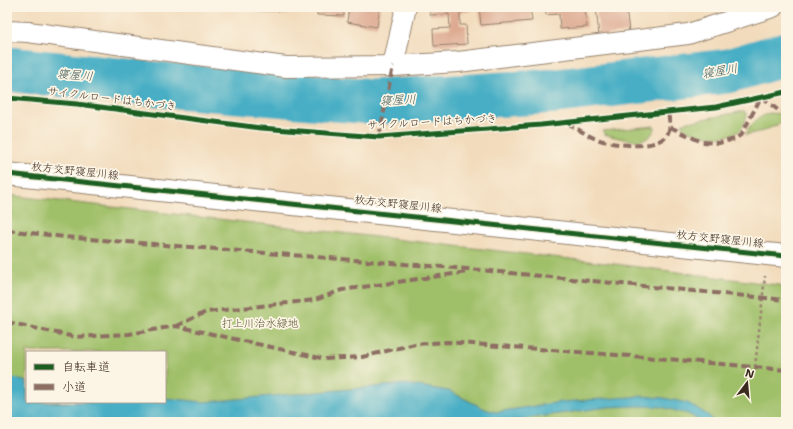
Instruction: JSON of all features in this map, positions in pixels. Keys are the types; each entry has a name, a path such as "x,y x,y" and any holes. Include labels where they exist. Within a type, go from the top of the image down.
{"main road":[{"name":"枚方交野寝屋川線","path":"7,174 777,255"}],"street":[{"path":"393,66 406,7"},
{"path":"7,31 28,32 286,67 393,66 458,62 688,34 773,7"}],"path":[{"path":"755,367 777,255"}],"green space":[{"path":"744,111 747,114 741,129 726,136 718,137 702,135 682,127 683,123"},
{"path":"769,113 786,114 786,121 763,131 745,135 755,121"},
{"path":"654,126 655,128 652,134 647,138 640,140 617,138 604,134 603,131"},
{"name":"打上川治水緑地","path":"7,195 623,265 786,286 786,422 7,422"}],"water":[{"path":"7,376 26,382 26,403 166,403 166,398 204,402 406,384 449,391 485,409 496,412 561,402 643,396 664,398 688,403 708,415 714,422 702,422 688,414 661,407 639,406 608,407 503,422 7,422"}],"building":[{"path":"258,7 288,7 287,11 258,11"},
{"path":"306,7 344,7 344,16 317,15 317,10 306,9"},
{"path":"349,7 380,7 377,27 347,22"},
{"path":"429,7 471,7 471,11 460,12 460,25 466,25 467,44 434,46 433,29 450,28 449,14 430,15"},
{"path":"479,7 530,7 532,21 481,25"},
{"path":"545,7 585,7 587,27 560,29 559,14 546,15"},
{"path":"596,7 626,7 629,32 599,36"}],"waterway":[{"name":"寝屋川","path":"7,69 165,85 373,102 557,91 728,71 786,54"}],"marked path":[{"path":"379,137 393,66"},
{"path":"670,127 702,142 719,143 735,139 742,134 761,97 778,110 786,111"},
{"path":"567,123 601,141 622,145 644,145 663,139 668,133 670,126 668,112"},
{"path":"7,230 64,237 480,270 786,300"},
{"path":"176,326 206,312 315,300 342,290 467,272"},
{"path":"7,322 75,337 129,334 176,326 325,359 362,357 415,344 447,342 656,358 786,370"}],"cycle path":[{"name":"サイクルロードはちかづき","path":"7,98 77,104 261,128 379,137 541,125 716,107 786,92"},
{"path":"7,174 786,256"}]}
